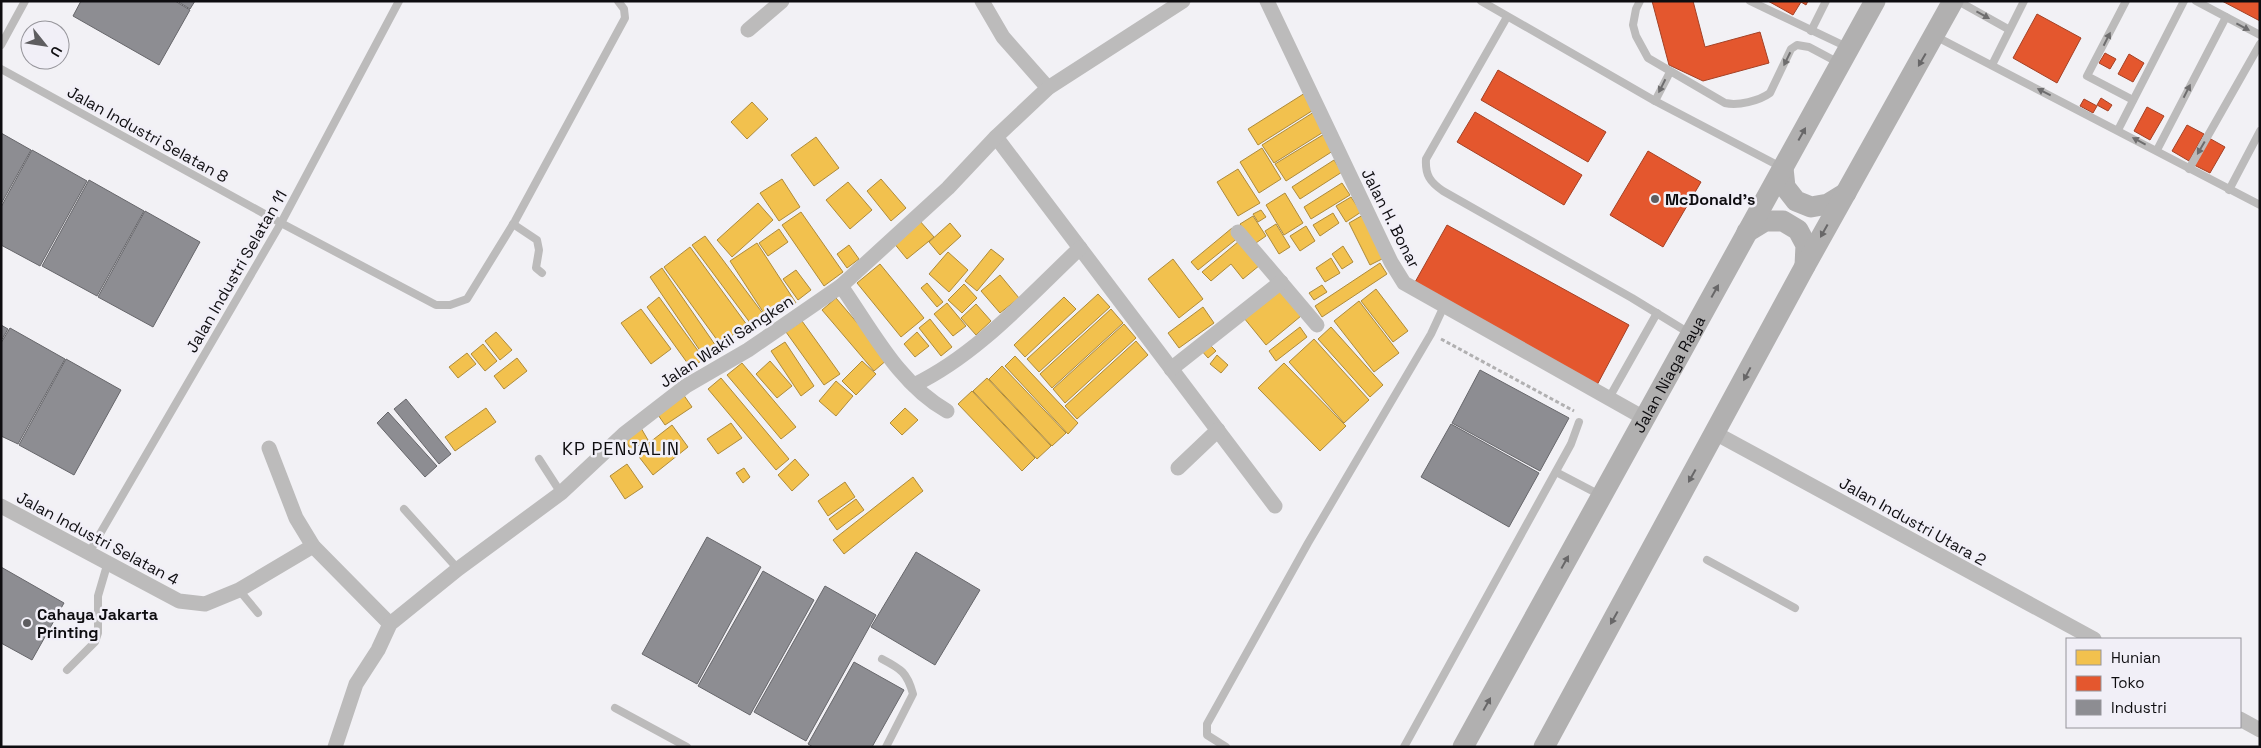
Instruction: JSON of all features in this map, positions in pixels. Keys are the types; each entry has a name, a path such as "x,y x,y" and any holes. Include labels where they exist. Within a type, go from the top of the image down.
{"main road":[{"name":"Jalan Niaga Raya","path":"1463,747 1875,1"},
{"path":"1544,747 1805,266 1953,1"},
{"path":"1783,168 1785,187 1796,201 1803,204 1811,207 1828,204 1846,193"},
{"path":"1747,232 1765,221 1783,221 1798,230 1806,245 1805,266"}],"street":[{"path":"748,30 782,1"},
{"path":"982,1 1003,36 1048,88"},
{"name":"Jalan Wakil Sangken","path":"335,747 356,684 378,650 390,624 458,569 561,493 624,434 686,386 748,350 842,286 948,188 996,137 1048,88 1183,1"},
{"name":"Jalan H. Bonar","path":"1266,1 1396,272 1404,283 1644,418"},
{"path":"996,137 1275,506"},
{"path":"1238,232 1317,325"},
{"path":"914,385 954,362 1001,323 1080,248"},
{"path":"1171,369 1281,282"},
{"path":"842,286 894,362 924,396 947,410"},
{"path":"1178,468 1218,430"},
{"name":"Jalan Industri Utara 2","path":"1716,433 2092,638"},
{"path":"269,448 296,518 313,546 390,624"},
{"name":"Jalan Industri Selatan 4","path":"1,506 90,551 179,600 205,604 239,590 313,546"},
{"path":"2241,720 2260,730"}],"lane":[{"path":"1,45 25,1"},
{"name":"Jalan Industri Selatan 11","path":"90,551 281,223 400,1"},
{"name":"Jalan Industri Selatan 8","path":"1,69 281,223 436,305 450,305 467,299 513,224 625,18 624,9 618,1"},
{"path":"1481,1 1655,101 1783,168"},
{"path":"1640,1 1636,9 1633,25 1636,36 1648,58 1731,105 1764,97 1770,93 1791,49 1798,45 1845,56"},
{"path":"1750,1 1811,31 1845,56"},
{"path":"1811,31 1826,1"},
{"path":"1958,1 2008,30"},
{"path":"1992,65 2024,1"},
{"path":"2126,1 2087,76 2134,100"},
{"path":"2118,130 2184,1"},
{"path":"2196,1 2260,35"},
{"path":"1508,17 1426,159 1425,170 1429,179 1443,190 1691,334"},
{"path":"2156,150 2226,17"},
{"path":"1935,36 2260,205"},
{"path":"2189,169 2260,44"},
{"path":"1655,101 1670,72"},
{"path":"2229,190 2260,131"},
{"path":"513,224 537,240 539,250 536,268 542,273"},
{"path":"1226,747 1207,735 1207,724 1308,543 1431,334 1444,306"},
{"path":"1608,398 1657,313"},
{"path":"1404,747 1556,472 1578,430 1579,422"},
{"path":"538,459 561,493"},
{"path":"1556,472 1602,496"},
{"path":"404,509 458,569"},
{"path":"1707,560 1795,608"},
{"path":"67,670 95,642 98,633 98,596 108,562"},
{"path":"239,590 258,613"},
{"path":"882,659 901,669 909,680 913,694 886,747"},
{"path":"616,708 687,747"}],"path":[{"path":"1431,334 1573,411 1578,416 1579,422"}],"building: Hunian":[{"path":"1305,93 1315,109 1258,145 1248,129"},
{"path":"752,102 768,119 747,139 731,122"},
{"path":"1314,112 1325,131 1274,163 1262,145"},
{"path":"1326,133 1336,149 1286,181 1275,164"},
{"path":"816,137 839,168 814,186 791,155"},
{"path":"1262,148 1281,179 1259,193 1240,162"},
{"path":"1334,160 1342,172 1300,199 1292,187"},
{"path":"1238,169 1260,203 1238,216 1217,182"},
{"path":"782,179 800,207 779,221 760,193"},
{"path":"881,179 906,208 891,221 867,191"},
{"path":"848,182 872,210 850,229 826,200"},
{"path":"1342,183 1350,195 1311,219 1304,207"},
{"path":"1285,193 1303,223 1284,235 1266,205"},
{"path":"1351,197 1361,212 1346,222 1336,206"},
{"path":"758,203 773,220 732,257 717,240"},
{"path":"1261,210 1266,217 1258,222 1253,214"},
{"path":"801,212 843,272 824,286 782,225"},
{"path":"1333,213 1339,223 1320,236 1313,225"},
{"path":"1363,215 1384,258 1370,265 1349,223"},
{"path":"1253,216 1266,236 1253,245 1240,224"},
{"path":"919,220 934,237 907,259 893,242"},
{"path":"950,223 961,236 940,255 929,242"},
{"path":"1276,224 1290,247 1279,254 1265,231"},
{"path":"1306,226 1315,241 1300,251 1290,236"},
{"path":"1232,228 1239,237 1198,270 1191,262"},
{"path":"779,229 788,242 768,256 759,243"},
{"path":"705,236 764,315 751,324 692,245"},
{"path":"1239,241 1260,265 1243,279 1231,264 1211,281 1202,272"},
{"path":"757,243 796,303 769,321 730,261"},
{"path":"849,245 859,259 847,268 837,254"},
{"path":"1343,246 1353,262 1342,269 1332,254"},
{"path":"690,247 747,325 720,344 664,267"},
{"path":"991,249 1004,259 977,291 965,281"},
{"path":"948,252 968,270 949,292 929,274"},
{"path":"1331,258 1340,273 1325,282 1316,268"},
{"path":"1173,259 1203,299 1179,318 1148,279"},
{"path":"1380,263 1387,274 1322,317 1315,306"},
{"path":"880,264 924,318 901,337 857,283"},
{"path":"662,268 718,349 705,358 650,277"},
{"path":"796,270 811,290 798,300 783,279"},
{"path":"1000,275 1019,298 1000,313 981,291"},
{"path":"927,283 943,302 937,307 921,288"},
{"path":"964,284 977,298 962,313 948,300"},
{"path":"1322,285 1327,292 1314,300 1309,293"},
{"path":"1279,289 1301,316 1266,345 1244,318"},
{"path":"1376,289 1408,331 1393,342 1361,301"},
{"path":"1098,294 1110,307 1039,372 1027,359"},
{"path":"659,297 704,359 691,368 647,307"},
{"path":"1064,297 1076,309 1025,357 1014,345"},
{"path":"836,298 888,359 874,371 822,310"},
{"path":"1359,301 1399,353 1374,372 1334,321"},
{"path":"947,303 966,326 953,336 934,314"},
{"path":"976,304 991,321 976,335 961,318"},
{"path":"1203,307 1214,323 1179,348 1168,333"},
{"path":"641,309 671,349 651,364 621,323"},
{"path":"1111,309 1123,323 1052,388 1040,374"},
{"path":"930,319 952,347 941,356 919,328"},
{"path":"802,321 840,374 824,385 786,332"},
{"path":"1124,324 1136,338 1065,403 1053,389"},
{"path":"1300,327 1307,337 1276,361 1269,351"},
{"path":"1331,327 1383,385 1370,397 1318,339"},
{"path":"496,332 512,350 500,360 485,341"},
{"path":"917,332 929,346 915,357 904,344"},
{"path":"1314,339 1369,400 1344,423 1289,362"},
{"path":"1136,341 1148,355 1077,419 1065,406"},
{"path":"785,342 814,386 801,396 771,351"},
{"path":"1208,343 1216,351 1208,358 1201,350"},
{"path":"483,344 497,361 485,371 471,354"},
{"path":"467,353 476,364 458,378 449,367"},
{"path":"1217,355 1228,365 1221,373 1210,364"},
{"path":"1015,356 1078,423 1068,434 1005,366"},
{"path":"517,358 527,371 504,389 494,376"},
{"path":"770,361 792,386 777,398 756,374"},
{"path":"862,361 876,374 856,395 842,381"},
{"path":"742,363 796,427 781,439 727,375"},
{"path":"1284,363 1346,426 1320,451 1258,388"},
{"path":"1002,366 1066,433 1052,446 989,379"},
{"path":"721,378 789,459 776,470 708,389"},
{"path":"987,378 1051,446 1037,459 973,391"},
{"path":"836,381 853,396 836,416 819,401"},
{"path":"972,391 1035,458 1022,471 958,404"},
{"path":"683,394 692,407 665,425 656,412"},
{"path":"486,408 496,422 455,451 445,437"},
{"path":"905,408 918,420 902,435 890,423"},
{"path":"731,423 742,438 718,454 707,439"},
{"path":"672,425 688,447 653,475 636,453"},
{"path":"641,428 648,440 631,450 624,438"},
{"path":"795,459 809,475 792,491 778,475"},
{"path":"627,464 643,487 625,499 610,476"},
{"path":"744,468 750,477 743,483 736,473"},
{"path":"913,477 923,491 844,554 833,540"},
{"path":"845,482 855,497 828,516 818,501"},
{"path":"856,499 864,510 837,530 829,519"}],"building: Toko":[{"path":"1652,1 1693,1 1705,47 1760,32 1769,63 1703,81 1669,65"},
{"path":"1768,1 1808,1 1806,5 1801,2 1793,15"},
{"path":"2222,1 2260,1 2260,21"},
{"path":"2037,14 2081,38 2057,83 2013,58"},
{"path":"2105,53 2116,59 2110,69 2099,63"},
{"path":"2129,54 2144,63 2133,82 2118,74"},
{"path":"1498,70 1606,132 1588,162 1481,100"},
{"path":"2101,98 2112,105 2108,111 2097,105"},
{"path":"2084,99 2097,106 2093,113 2080,106"},
{"path":"2147,107 2164,116 2150,140 2134,131"},
{"path":"1475,112 1582,175 1564,205 1457,142"},
{"path":"2187,125 2204,134 2189,161 2172,151"},
{"path":"2209,138 2225,147 2210,173 2194,165"},
{"name":"McDonald's","path":"1648,151 1701,182 1663,247 1610,215"},
{"path":"1447,225 1629,325 1597,385 1414,284"}],"building: Industri":[{"path":"81,1 175,1 190,10 159,65 73,16"},
{"path":"177,1 195,1 190,9"},
{"path":"1,133 31,150 1,204"},
{"path":"32,150 87,181 40,266 1,245 1,207"},
{"path":"89,180 144,211 97,296 42,266"},
{"path":"145,211 200,242 153,327 98,297"},
{"path":"1,325 8,329 1,341"},
{"path":"10,328 65,359 18,444 1,436 1,343"},
{"path":"66,359 121,390 74,475 19,445"},
{"path":"1480,370 1569,418 1540,471 1452,423"},
{"path":"406,399 451,454 439,464 394,409"},
{"path":"388,412 437,466 425,477 377,423"},
{"path":"1451,424 1539,473 1509,527 1421,477"},
{"path":"707,537 761,567 697,684 642,654"},
{"path":"916,552 980,590 935,665 871,627"},
{"name":"Cahaya Jakarta Printing","path":"1,567 64,603 32,660 1,643"},
{"path":"763,571 814,600 750,715 698,686"},
{"path":"825,586 876,615 806,741 754,712"},
{"path":"854,662 904,690 872,747 813,747 808,744"}],"place":[{"name":"McDonald's","path":"1655,199"},
{"name":"Cahaya Jakarta Printing","path":"27,623"}],"district":[{"name":"KP PENJALIN","path":"621,449"}]}
